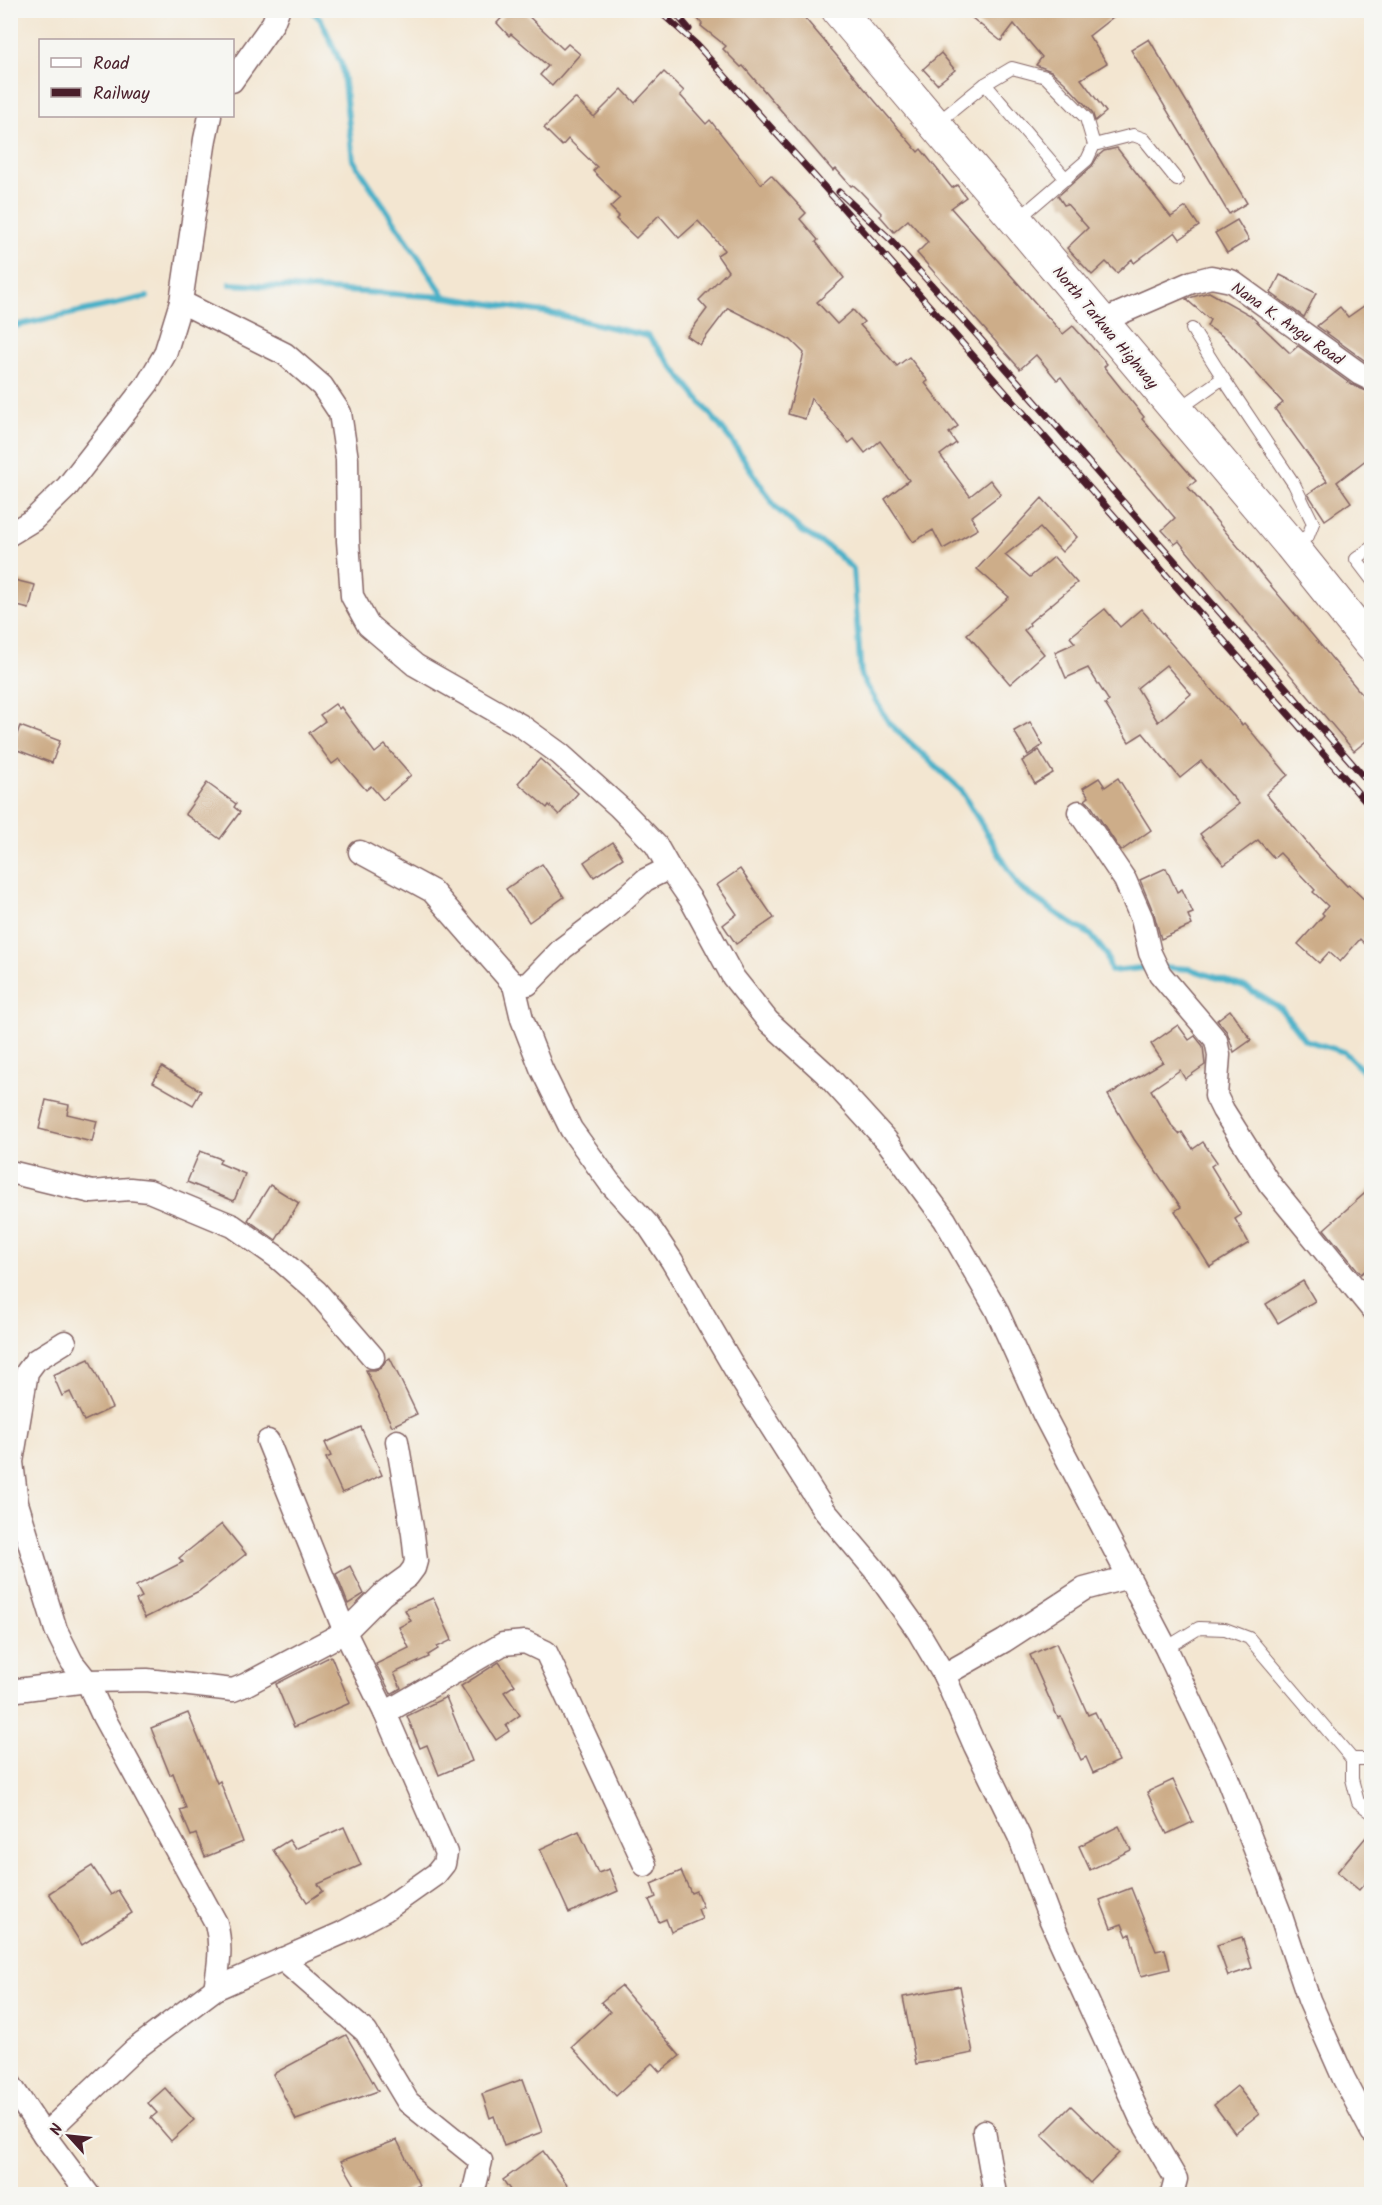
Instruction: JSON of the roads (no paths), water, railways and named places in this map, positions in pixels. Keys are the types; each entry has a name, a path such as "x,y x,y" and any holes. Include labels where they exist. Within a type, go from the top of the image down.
{"main road":[{"name":"North Tarkwa Highway","path":"838,10 1370,641"}],"street":[{"path":"234,78 273,23 278,10"},
{"path":"10,534 33,520 68,487 148,383 165,354 181,302 204,139 210,117"},
{"name":"Nana K. Angu Road","path":"1102,321 1192,282 1211,277 1231,281 1371,380"},
{"path":"181,302 285,354 322,386 340,413 347,459 348,541 352,597 368,625 415,664 520,725 560,754 587,776 657,845 669,868 692,900 733,978 768,1021 826,1074 886,1140 945,1220 996,1309 1044,1414 1166,1648 1226,1775 1281,1916 1309,2000 1371,2133"},
{"path":"1079,812 1125,880 1142,919 1150,953 1160,974 1216,1040 1219,1055 1216,1096 1223,1110 1269,1183 1371,1309"},
{"path":"360,852 432,891 514,986 522,1019 541,1068 571,1129 610,1183 648,1225 672,1261 744,1385 824,1510 874,1569 918,1631 944,1675 975,1746 1019,1836 1048,1914 1135,2106 1176,2179 1172,2194"},
{"path":"514,986 528,984 564,948 604,917 645,880 669,868"},
{"path":"10,1173 92,1192 130,1189 149,1191 233,1226 277,1257 316,1291 372,1357"},
{"path":"65,1342 36,1360 27,1372 12,1462 17,1503 56,1630 72,1662 87,1681 103,1716 216,1923 220,1940 220,1962 215,1989"},
{"path":"44,2135 134,2050 215,1989 342,1933 385,1910 435,1874 444,1864 446,1853 385,1713 345,1632 268,1441"},
{"path":"10,1691 87,1681 147,1680 233,1690 345,1632 383,1594 408,1576 414,1568 413,1534 397,1441"},
{"path":"944,1675 1004,1641 1084,1588 1129,1577"},
{"path":"385,1713 503,1644 525,1642 546,1652 645,1865"},
{"path":"282,1959 366,2032 408,2102 480,2161 473,2194"},
{"path":"10,2084 88,2194"},
{"path":"984,2131 994,2194"}],"lane":[{"path":"935,125 985,84 1012,68 1046,77 1086,118 1094,145 1087,160 1017,221"},
{"path":"985,84 1066,179"},
{"path":"1094,145 1133,135 1144,139 1177,180"},
{"path":"1192,329 1294,484 1313,523 1308,536 1290,544"},
{"path":"1176,411 1223,378"},
{"path":"1371,547 1356,559 1371,580"},
{"path":"1166,1648 1199,1628 1225,1629 1249,1638 1352,1759 1358,1802 1371,1813"},
{"path":"1352,1759 1371,1759"}],"waterway":[{"path":"311,10 321,20 342,66 353,160 445,297"},
{"path":"230,284 445,297 550,313 648,336 731,440 776,508 803,532 830,548 853,569 861,676 889,723 961,790 1019,887 1091,935 1106,954 1111,971 1151,967"},
{"path":"10,327 147,297"},
{"path":"1161,967 1190,969 1247,988 1280,1008 1305,1040 1344,1052 1372,1083"}],"railway":[{"path":"658,10 697,45 844,209 1372,809"},
{"path":"673,10 689,29"},
{"path":"839,192 890,239 976,334 1372,786"}]}
